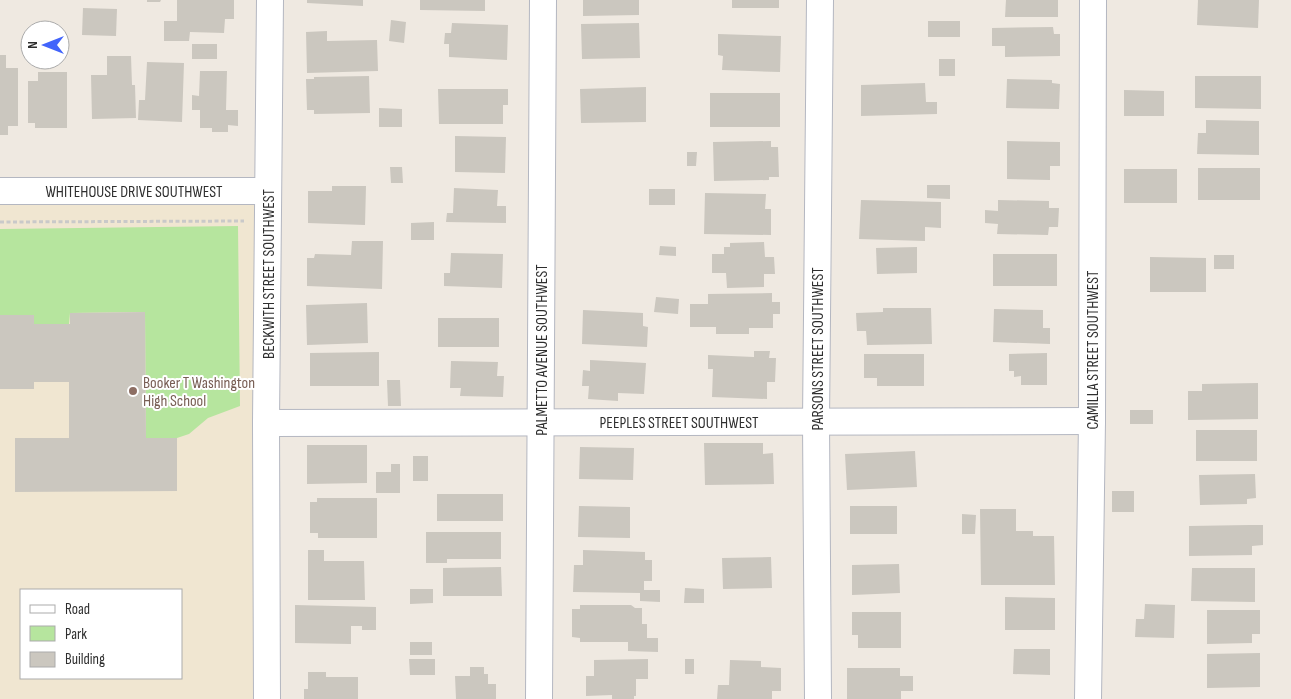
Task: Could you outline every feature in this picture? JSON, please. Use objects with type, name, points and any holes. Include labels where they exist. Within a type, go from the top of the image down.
[{"type":"street","name":"BECKWITH STREET SOUTHWEST","points":[[267,699],[266,423],[270,0]]},
{"type":"street","name":"PALMETTO AVENUE SOUTHWEST","points":[[539,699],[543,0]]},
{"type":"street","name":"PARSONS STREET SOUTHWEST","points":[[818,699],[816,422],[820,0]]},
{"type":"street","name":"CAMILLA STREET SOUTHWEST","points":[[1088,699],[1092,421],[1093,0]]},
{"type":"street","name":"WHITEHOUSE DRIVE SOUTHWEST","points":[[0,191],[268,191]]},
{"type":"street","name":"PEEPLES STREET SOUTHWEST","points":[[266,423],[1092,421]]},
{"type":"path","points":[[0,222],[245,221]]},
{"type":"shaded area","name":"Booker T Washington High School","points":[[0,191],[268,191],[263,699],[0,699]]},
{"type":"green space","points":[[238,226],[240,406],[208,418],[189,434],[177,438],[146,438],[145,312],[70,313],[69,324],[34,324],[34,315],[0,315],[0,229]]},
{"type":"building","points":[[147,0],[161,0],[160,2],[147,2]]},
{"type":"building","points":[[177,0],[234,0],[234,19],[225,19],[224,33],[190,32],[189,41],[164,41],[164,21],[177,21]]},
{"type":"building","points":[[307,0],[363,0],[363,6],[307,3]]},
{"type":"building","points":[[420,0],[485,0],[485,11],[420,10]]},
{"type":"building","points":[[583,0],[639,0],[639,15],[583,16]]},
{"type":"building","points":[[732,0],[779,0],[779,8],[732,8]]},
{"type":"building","points":[[1006,0],[1058,0],[1058,17],[1005,17]]},
{"type":"building","points":[[1198,0],[1259,0],[1258,28],[1197,25]]},
{"type":"building","points":[[83,8],[117,9],[116,36],[82,35]]},
{"type":"building","points":[[391,20],[406,22],[404,43],[389,41]]},
{"type":"building","points":[[928,21],[960,21],[960,37],[928,37]]},
{"type":"building","points":[[452,23],[508,25],[507,60],[449,57],[449,44],[444,44],[445,33],[451,33]]},
{"type":"building","points":[[639,23],[640,58],[582,59],[581,24]]},
{"type":"building","points":[[1053,27],[1054,34],[1060,34],[1060,56],[1005,57],[1005,46],[992,46],[992,28]]},
{"type":"building","points":[[327,31],[327,41],[377,40],[378,71],[307,73],[306,32]]},
{"type":"building","points":[[718,34],[781,36],[780,72],[722,70],[723,56],[718,55]]},
{"type":"building","points":[[192,44],[217,44],[217,59],[192,59]]},
{"type":"building","points":[[0,55],[6,55],[6,68],[18,68],[18,126],[8,126],[8,135],[0,135]]},
{"type":"building","points":[[107,56],[131,56],[132,85],[135,85],[136,118],[92,119],[91,75],[107,75]]},
{"type":"building","points":[[939,59],[955,59],[955,76],[939,76]]},
{"type":"building","points":[[147,62],[184,63],[182,122],[138,120],[139,100],[145,100]]},
{"type":"building","points":[[200,71],[227,71],[226,110],[238,110],[238,126],[228,125],[228,132],[212,132],[212,128],[200,128],[200,110],[192,110],[192,95],[199,96]]},
{"type":"building","points":[[38,72],[67,72],[67,128],[35,128],[35,123],[28,123],[28,81],[38,81]]},
{"type":"building","points":[[369,76],[370,113],[314,114],[314,110],[307,110],[306,79],[314,79],[314,77]]},
{"type":"building","points":[[1195,76],[1261,76],[1261,109],[1195,108]]},
{"type":"building","points":[[1007,79],[1052,80],[1052,83],[1060,84],[1059,109],[1006,108]]},
{"type":"building","points":[[925,83],[926,102],[937,102],[937,114],[861,116],[861,85]]},
{"type":"building","points":[[646,87],[646,122],[581,123],[580,89]]},
{"type":"building","points":[[438,89],[508,89],[508,105],[503,105],[503,124],[439,124]]},
{"type":"building","points":[[1124,90],[1164,91],[1164,116],[1124,116]]},
{"type":"building","points":[[710,93],[780,93],[780,127],[710,127]]},
{"type":"building","points":[[379,108],[402,109],[402,127],[379,127]]},
{"type":"building","points":[[1206,120],[1259,121],[1259,155],[1197,154],[1198,133],[1206,133]]},
{"type":"building","points":[[455,136],[506,137],[505,173],[455,172]]},
{"type":"building","points":[[771,141],[771,147],[778,147],[779,177],[769,177],[769,180],[714,181],[713,142]]},
{"type":"building","points":[[1007,141],[1060,142],[1060,166],[1050,166],[1050,180],[1007,179]]},
{"type":"building","points":[[687,152],[697,152],[696,166],[687,166]]},
{"type":"building","points":[[390,167],[402,167],[403,183],[391,183]]},
{"type":"building","points":[[1198,168],[1260,168],[1260,200],[1198,200]]},
{"type":"building","points":[[1124,169],[1177,169],[1177,203],[1124,203]]},
{"type":"building","points":[[927,185],[950,185],[950,199],[927,198]]},
{"type":"building","points":[[332,186],[366,186],[365,225],[308,223],[308,191],[332,191]]},
{"type":"building","points":[[454,188],[498,190],[497,206],[506,206],[506,223],[446,222],[447,213],[453,213]]},
{"type":"building","points":[[649,189],[675,189],[675,205],[649,205]]},
{"type":"building","points":[[705,193],[766,194],[765,209],[771,209],[771,235],[704,234]]},
{"type":"building","points":[[861,200],[941,202],[941,228],[925,227],[925,241],[859,239]]},
{"type":"building","points":[[998,200],[1049,201],[1049,208],[1059,208],[1058,227],[1049,227],[1048,235],[997,234],[998,224],[985,223],[985,210],[998,211]]},
{"type":"building","points":[[434,222],[434,240],[411,240],[411,223]]},
{"type":"building","points":[[352,241],[383,241],[382,289],[307,286],[307,258],[314,258],[315,254],[351,255]]},
{"type":"building","points":[[764,242],[765,257],[774,257],[775,274],[764,274],[764,287],[727,288],[726,273],[712,273],[712,254],[724,254],[724,247],[730,247],[730,243]]},
{"type":"building","points":[[660,246],[676,247],[676,256],[659,255]]},
{"type":"building","points":[[917,247],[917,273],[877,274],[876,248]]},
{"type":"building","points":[[451,253],[503,254],[502,288],[444,286],[444,273],[450,273]]},
{"type":"building","points":[[993,254],[1057,254],[1057,286],[993,286]]},
{"type":"building","points":[[1214,255],[1234,255],[1234,269],[1214,269]]},
{"type":"building","points":[[1150,257],[1206,258],[1206,292],[1150,292]]},
{"type":"building","points":[[772,293],[772,302],[780,302],[780,314],[773,314],[773,328],[749,328],[749,334],[716,334],[716,327],[690,327],[690,304],[708,304],[708,294]]},
{"type":"building","points":[[656,297],[679,299],[678,314],[654,312]]},
{"type":"building","points":[[367,303],[368,343],[307,345],[306,305]]},
{"type":"building","points":[[883,308],[931,308],[932,344],[867,345],[866,331],[857,331],[856,313],[883,312]]},
{"type":"building","points":[[994,309],[1043,310],[1043,328],[1050,328],[1050,344],[993,342]]},
{"type":"building","points":[[583,310],[643,313],[643,326],[648,327],[647,347],[582,344]]},
{"type":"building","points":[[145,312],[146,438],[177,438],[177,491],[15,492],[15,438],[69,438],[69,382],[34,382],[34,389],[0,389],[0,315],[34,315],[34,324],[70,324],[70,313]]},
{"type":"building","points":[[438,318],[499,318],[499,347],[438,347]]},
{"type":"building","points":[[754,351],[770,351],[769,358],[776,358],[775,382],[767,382],[767,399],[712,397],[713,369],[708,369],[708,355],[754,357]]},
{"type":"building","points":[[379,352],[379,386],[310,386],[310,353]]},
{"type":"building","points":[[1047,353],[1047,385],[1021,385],[1021,376],[1014,377],[1014,371],[1009,371],[1009,354]]},
{"type":"building","points":[[864,354],[924,354],[924,386],[877,386],[877,378],[864,378]]},
{"type":"building","points":[[590,360],[646,363],[644,394],[618,393],[618,401],[588,399],[589,386],[582,386],[583,370],[590,371]]},
{"type":"building","points":[[451,361],[498,362],[497,376],[504,376],[503,397],[460,396],[461,388],[450,388]]},
{"type":"building","points":[[387,380],[400,380],[401,406],[388,406]]},
{"type":"building","points":[[1258,383],[1258,419],[1188,420],[1188,391],[1202,391],[1202,384]]},
{"type":"building","points":[[1130,410],[1153,410],[1153,424],[1130,424]]},
{"type":"building","points":[[1196,430],[1257,430],[1257,461],[1196,461]]},
{"type":"building","points":[[704,443],[763,443],[763,454],[773,453],[774,484],[705,485]]},
{"type":"building","points":[[307,445],[367,445],[367,483],[307,484]]},
{"type":"building","points":[[580,447],[634,448],[633,480],[579,479]]},
{"type":"building","points":[[915,451],[917,487],[847,490],[845,454]]},
{"type":"building","points":[[413,456],[428,456],[428,481],[413,481]]},
{"type":"building","points":[[391,464],[400,464],[400,493],[376,493],[376,472],[391,472]]},
{"type":"building","points":[[1255,474],[1256,498],[1247,499],[1247,504],[1200,505],[1199,475]]},
{"type":"building","points":[[1112,491],[1134,491],[1134,512],[1112,512]]},
{"type":"building","points":[[437,494],[503,494],[503,521],[437,521]]},
{"type":"building","points":[[317,498],[377,498],[377,538],[318,538],[318,533],[310,533],[310,502],[317,502]]},
{"type":"building","points":[[579,506],[630,507],[630,538],[578,537]]},
{"type":"building","points":[[850,506],[897,506],[897,534],[850,534]]},
{"type":"building","points":[[980,509],[1016,509],[1016,531],[1033,531],[1033,536],[1054,536],[1055,585],[981,585]]},
{"type":"building","points":[[962,514],[976,515],[975,534],[962,534]]},
{"type":"building","points":[[1263,525],[1263,545],[1252,546],[1252,555],[1189,556],[1189,526]]},
{"type":"building","points":[[426,532],[501,532],[501,559],[447,559],[447,563],[426,563]]},
{"type":"building","points":[[308,550],[324,550],[324,561],[364,561],[365,600],[308,600]]},
{"type":"building","points":[[583,550],[645,552],[645,560],[652,560],[652,581],[644,581],[644,590],[660,590],[660,602],[640,601],[640,593],[573,592],[574,565],[583,565]]},
{"type":"building","points":[[771,557],[772,588],[723,589],[722,558]]},
{"type":"building","points":[[899,564],[900,593],[852,595],[852,565]]},
{"type":"building","points":[[501,567],[502,596],[443,596],[443,568]]},
{"type":"building","points":[[1192,568],[1255,568],[1255,602],[1191,601]]},
{"type":"building","points":[[685,588],[704,589],[704,603],[684,603]]},
{"type":"building","points":[[410,589],[433,589],[433,603],[410,604]]},
{"type":"building","points":[[1005,597],[1055,598],[1055,630],[1005,630]]},
{"type":"building","points":[[1145,604],[1175,605],[1174,638],[1135,637],[1136,619],[1144,619]]},
{"type":"building","points":[[295,605],[376,607],[376,630],[362,630],[362,626],[351,626],[351,644],[295,643]]},
{"type":"building","points":[[580,605],[631,605],[635,608],[642,608],[642,624],[647,624],[647,638],[658,638],[658,652],[628,651],[628,642],[580,642],[580,638],[572,637],[572,609],[580,609]]},
{"type":"building","points":[[1207,610],[1260,610],[1260,634],[1252,634],[1252,643],[1207,644]]},
{"type":"building","points":[[852,612],[901,612],[901,648],[858,648],[858,635],[852,635]]},
{"type":"building","points":[[410,642],[432,642],[432,655],[410,655]]},
{"type":"building","points":[[1014,649],[1050,649],[1050,675],[1013,674]]},
{"type":"building","points":[[1260,653],[1260,687],[1207,688],[1207,654]]},
{"type":"building","points":[[409,659],[435,659],[435,675],[410,675]]},
{"type":"building","points":[[648,659],[648,679],[636,679],[636,696],[634,696],[634,699],[612,699],[612,695],[586,696],[586,676],[594,676],[594,660]]},
{"type":"building","points":[[685,659],[694,659],[694,674],[685,674]]},
{"type":"building","points":[[730,660],[761,661],[761,667],[781,668],[781,691],[772,691],[772,699],[717,699],[718,685],[729,685]]},
{"type":"building","points":[[470,667],[484,667],[484,674],[488,674],[488,684],[496,684],[496,699],[456,699],[455,676],[470,676]]},
{"type":"building","points":[[847,668],[900,668],[900,676],[913,676],[913,691],[901,691],[901,699],[847,699]]},
{"type":"building","points":[[308,672],[326,672],[326,677],[358,677],[358,699],[304,699],[304,689],[308,689]]},
{"type":"place","name":"Booker T Washington High School","points":[[133,391]]}]
